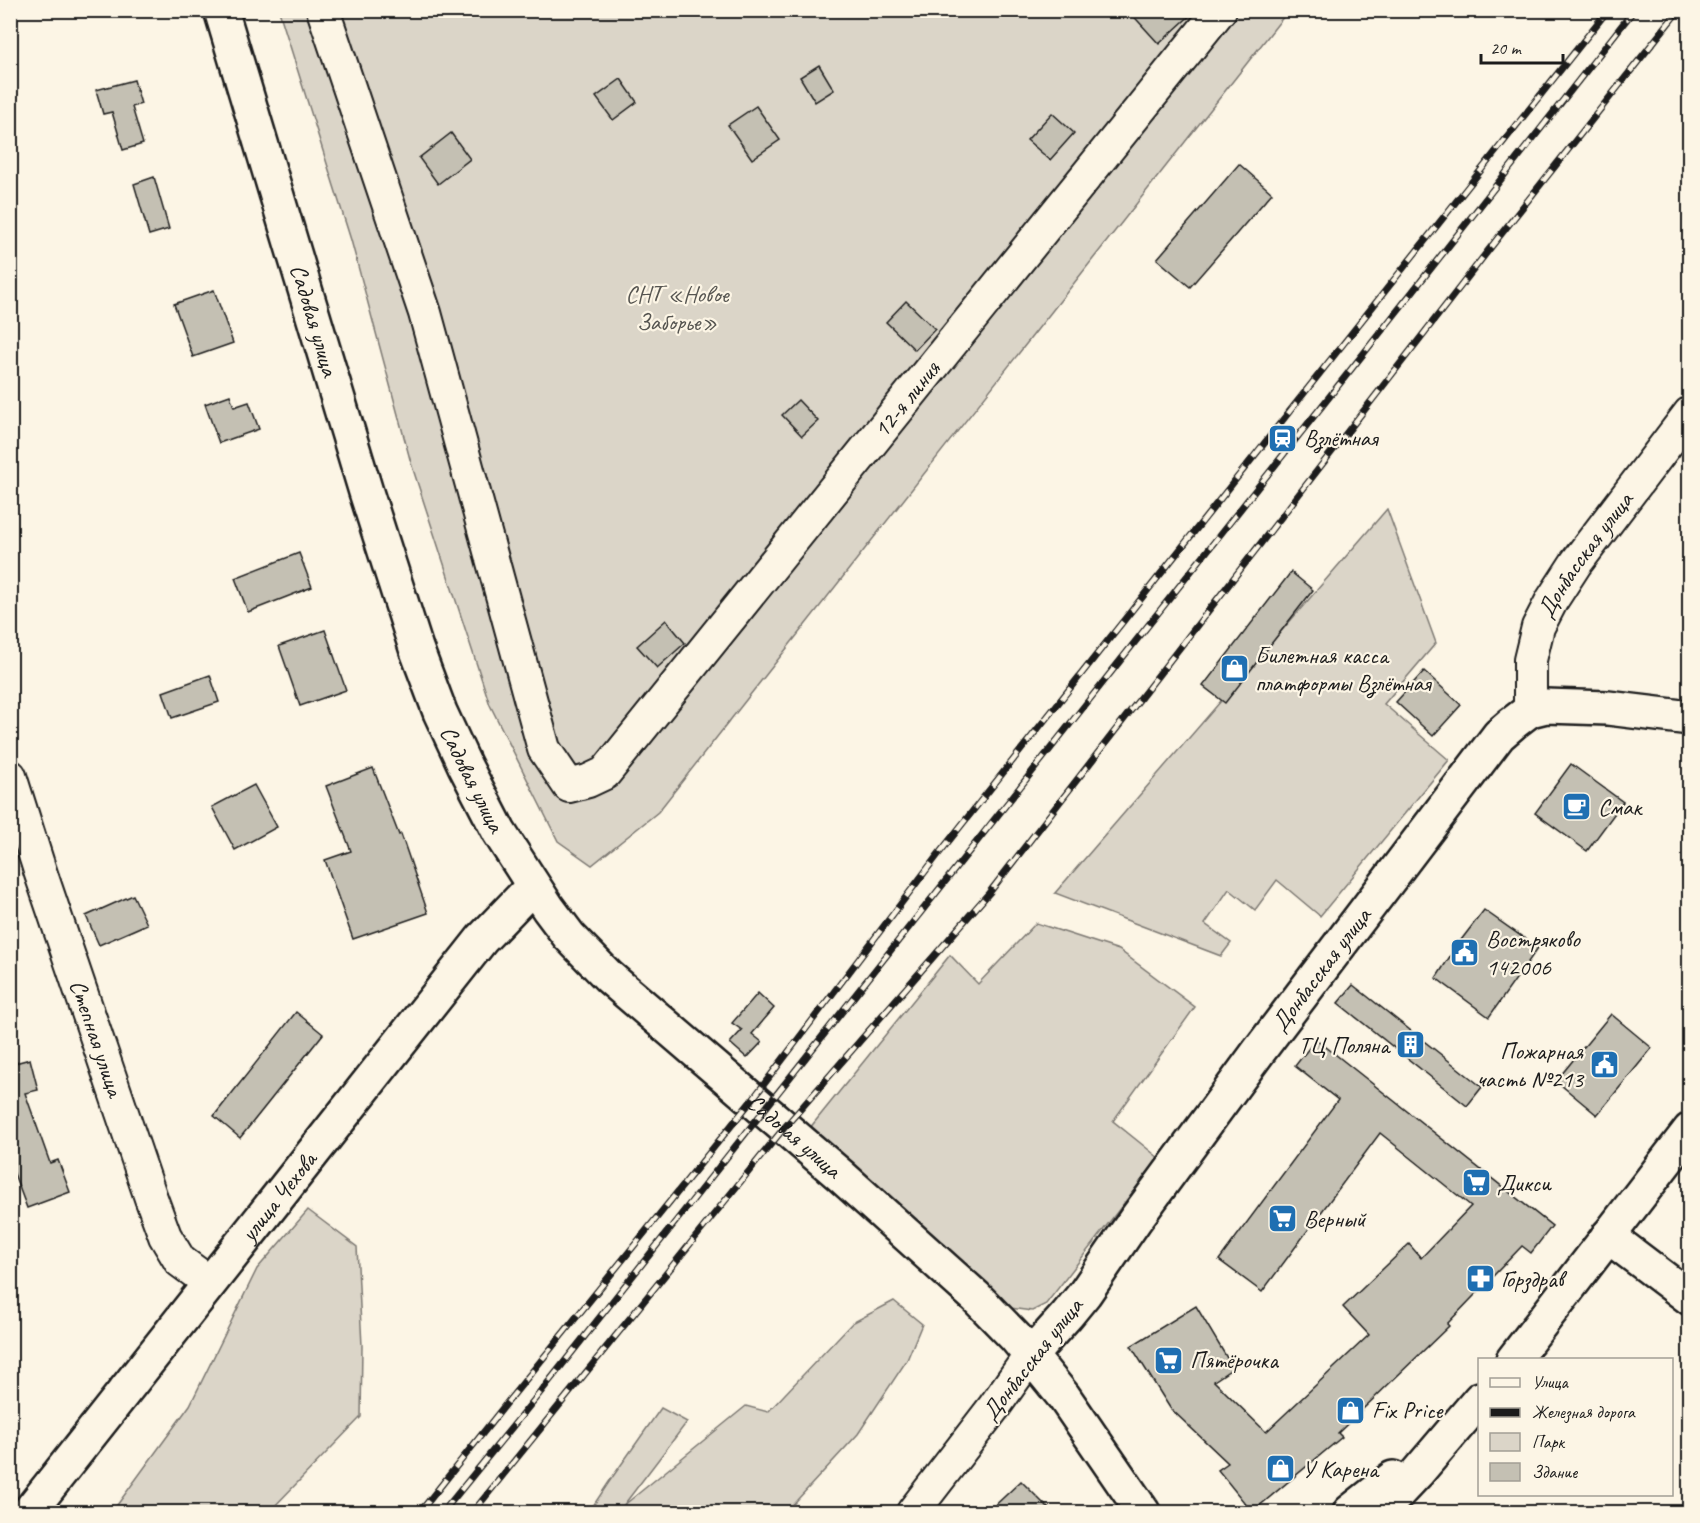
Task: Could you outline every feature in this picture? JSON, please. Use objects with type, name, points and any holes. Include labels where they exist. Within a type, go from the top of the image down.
[{"type":"main road","name":"Садовая улица","points":[[221,10],[366,492],[416,648],[440,712],[499,832],[533,886],[569,936],[609,977],[840,1175],[976,1297],[1064,1397]]},
{"type":"main road","points":[[1530,710],[1546,706],[1608,708],[1689,718]]},
{"type":"main road","name":"Донбасская улица","points":[[1030,1356],[1085,1293],[1135,1220],[1259,1051],[1485,753],[1499,735],[1530,710]]},
{"type":"main road","name":"улица Чехова","points":[[29,1512],[482,939],[533,886]]},
{"type":"main road","points":[[1514,1358],[1689,1130]]},
{"type":"main road","points":[[1608,1236],[1689,1298]]},
{"type":"main road","points":[[1064,1397],[1143,1512]]},
{"type":"main road","points":[[1064,1397],[1164,1512]]},
{"type":"main road","points":[[1380,1512],[1417,1473],[1471,1408]]},
{"type":"main road","points":[[1350,1512],[1424,1454],[1471,1408]]},
{"type":"main road","points":[[1391,1512],[1417,1473]]},
{"type":"street","name":"12-я линия","points":[[323,10],[425,313],[544,748],[569,786],[605,773],[1220,10]]},
{"type":"street","name":"Донбасская улица","points":[[1530,710],[1530,660],[1538,627],[1552,600],[1581,556],[1689,413]]},
{"type":"street","name":"Степная улица","points":[[10,776],[41,874],[165,1236],[180,1261],[210,1283]]},
{"type":"street","name":"Донбасская улица","points":[[913,1512],[994,1407],[1030,1356]]},
{"type":"green space","name":"СНТ «Новое Заборье»","points":[[279,11],[1288,11],[658,812],[592,865],[558,841],[490,705],[411,463],[351,240]]},
{"type":"green space","points":[[1387,509],[1436,643],[1384,704],[1449,760],[1320,916],[1277,880],[1255,910],[1229,889],[1205,924],[1231,943],[1221,956],[1055,893]]},
{"type":"green space","points":[[1036,923],[1119,950],[1195,1007],[1113,1121],[1159,1158],[1046,1304],[1032,1311],[1010,1308],[805,1134],[950,955],[978,984]]},
{"type":"green space","points":[[308,1210],[357,1247],[362,1346],[361,1417],[269,1512],[112,1512],[190,1405],[257,1269]]},
{"type":"green space","points":[[894,1301],[922,1324],[907,1360],[858,1434],[786,1512],[589,1512],[661,1408],[687,1422],[623,1506],[746,1406],[768,1412],[852,1323]]},
{"type":"building","points":[[1128,10],[1196,10],[1159,44]]},
{"type":"building","points":[[819,65],[834,90],[815,102],[800,77]]},
{"type":"building","points":[[621,79],[637,102],[613,120],[596,97]]},
{"type":"building","points":[[134,80],[141,104],[132,107],[143,144],[123,150],[112,112],[103,114],[96,90]]},
{"type":"building","points":[[756,106],[780,140],[752,159],[728,125]]},
{"type":"building","points":[[1052,113],[1074,133],[1050,160],[1027,140]]},
{"type":"building","points":[[451,133],[470,159],[438,184],[419,158]]},
{"type":"building","points":[[1239,164],[1272,193],[1190,287],[1157,259]]},
{"type":"building","points":[[154,177],[169,229],[149,235],[134,184]]},
{"type":"building","points":[[214,290],[233,343],[193,357],[174,304]]},
{"type":"building","points":[[906,301],[935,329],[915,350],[886,322]]},
{"type":"building","points":[[230,395],[234,407],[249,402],[259,429],[219,443],[205,404]]},
{"type":"building","points":[[798,400],[818,421],[802,436],[782,415]]},
{"type":"building","points":[[299,553],[312,587],[248,612],[235,578]]},
{"type":"building","points":[[1291,572],[1313,590],[1225,703],[1203,686]]},
{"type":"building","points":[[666,620],[685,643],[657,668],[637,646]]},
{"type":"building","points":[[325,630],[346,690],[300,706],[279,646]]},
{"type":"building","points":[[1424,671],[1461,705],[1433,736],[1396,702]]},
{"type":"building","points":[[210,675],[219,702],[172,718],[163,692]]},
{"type":"building","points":[[1571,764],[1623,802],[1587,851],[1535,813]]},
{"type":"building","points":[[373,768],[399,835],[401,834],[428,913],[353,939],[325,860],[351,851],[326,786]]},
{"type":"building","points":[[254,785],[277,827],[235,850],[212,807]]},
{"type":"building","points":[[133,895],[147,924],[99,945],[86,916]]},
{"type":"building","points":[[1484,910],[1538,948],[1489,1017],[1436,978]]},
{"type":"building","name":"ТЦ Поляна","points":[[1353,985],[1482,1087],[1467,1106],[1338,1003]]},
{"type":"building","points":[[758,993],[774,1008],[752,1034],[762,1042],[747,1058],[730,1043],[742,1030],[732,1023]]},
{"type":"building","points":[[296,1012],[323,1034],[240,1138],[214,1116]]},
{"type":"building","name":"Пожарная часть №213","points":[[1611,1014],[1652,1048],[1597,1115],[1556,1081]]},
{"type":"building","points":[[1316,1039],[1552,1226],[1531,1253],[1522,1246],[1447,1324],[1449,1326],[1338,1433],[1342,1437],[1252,1512],[1218,1470],[1228,1463],[1170,1408],[1131,1346],[1196,1306],[1233,1368],[1214,1381],[1266,1432],[1369,1335],[1343,1307],[1409,1244],[1421,1258],[1471,1206],[1380,1133],[1262,1292],[1219,1260],[1338,1100],[1295,1066]]},
{"type":"building","points":[[30,1059],[38,1090],[25,1093],[50,1163],[58,1160],[70,1192],[27,1208],[10,1163],[10,1061],[14,1060],[15,1063]]},
{"type":"building","points":[[1021,1481],[1052,1512],[988,1512]]},
{"type":"railway","points":[[420,1512],[752,1100],[937,856],[1608,10]]},
{"type":"railway","points":[[443,1512],[539,1394],[1634,10]]},
{"type":"railway","points":[[473,1512],[784,1128],[989,893],[1498,238],[1679,10]]},
{"type":"place","name":"Взлётная","points":[[1283,438]]},
{"type":"place","name":"Билетная касса платформы Взлётная","points":[[1234,669]]},
{"type":"place","name":"Смак","points":[[1577,807]]},
{"type":"place","name":"Востряково 142006","points":[[1465,953]]},
{"type":"place","name":"ТЦ Поляна","points":[[1410,1045]]},
{"type":"place","name":"Пожарная часть №213","points":[[1604,1065]]},
{"type":"place","name":"Дикси","points":[[1476,1183]]},
{"type":"place","name":"Верный","points":[[1283,1219]]},
{"type":"place","name":"Горздрав","points":[[1480,1279]]},
{"type":"place","name":"Пятёрочка","points":[[1169,1360]]},
{"type":"place","name":"Fix Price","points":[[1351,1410]]},
{"type":"place","name":"У Карена","points":[[1281,1469]]}]
